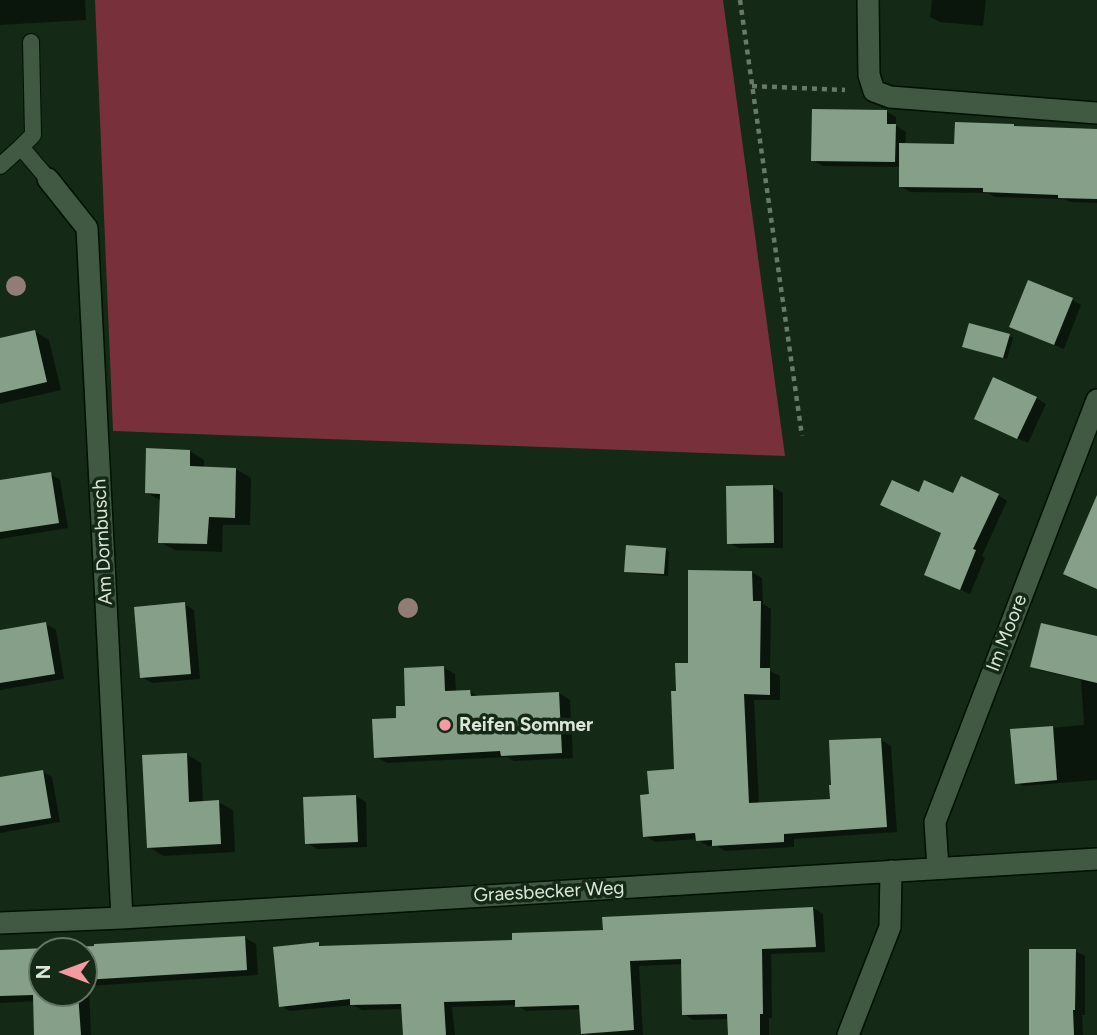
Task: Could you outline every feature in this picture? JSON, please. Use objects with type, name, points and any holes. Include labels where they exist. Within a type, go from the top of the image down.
[{"type":"street","points":[[868,0],[869,75],[874,91],[890,97],[1097,113]]},
{"type":"street","name":"Am Dornbusch","points":[[48,179],[87,228],[122,918]]},
{"type":"street","name":"Im Moore","points":[[938,868],[935,822],[1097,400]]},
{"type":"street","name":"Graesbecker Weg","points":[[0,923],[122,918],[1097,859]]},
{"type":"street","points":[[848,1035],[890,927],[891,871]]},
{"type":"lane","points":[[0,166],[33,135],[31,42]]},
{"type":"lane","points":[[21,147],[48,179]]},
{"type":"path","points":[[740,0],[802,436]]},
{"type":"path","points":[[752,86],[874,91]]},
{"type":"shaded area","points":[[95,0],[723,0],[785,456],[113,431]]},
{"type":"building","points":[[812,109],[887,110],[887,124],[896,124],[895,162],[811,161]]},
{"type":"building","points":[[955,122],[1097,129],[1097,199],[983,192],[983,188],[899,187],[899,143],[954,144]]},
{"type":"building","points":[[1028,280],[1073,298],[1054,345],[1009,327]]},
{"type":"building","points":[[969,323],[1010,334],[1003,358],[962,347]]},
{"type":"building","points":[[35,330],[47,382],[0,393],[0,338]]},
{"type":"building","points":[[993,377],[1037,397],[1017,439],[974,419]]},
{"type":"building","points":[[146,448],[190,450],[190,466],[236,468],[235,518],[209,517],[207,544],[158,543],[160,494],[145,493]]},
{"type":"building","points":[[51,472],[59,523],[0,532],[0,480]]},
{"type":"building","points":[[961,476],[999,494],[973,549],[976,550],[960,590],[924,575],[941,533],[880,505],[892,480],[919,492],[924,480],[953,493]]},
{"type":"building","points":[[773,485],[774,543],[727,544],[726,486]]},
{"type":"building","points":[[1097,495],[1097,589],[1063,574]]},
{"type":"building","points":[[626,545],[666,548],[664,574],[624,572]]},
{"type":"building","points":[[688,570],[752,571],[753,601],[761,601],[760,668],[770,668],[770,695],[744,694],[749,803],[830,799],[829,740],[881,738],[887,827],[784,834],[784,842],[712,846],[712,840],[696,841],[695,833],[643,837],[640,795],[649,794],[647,771],[674,769],[671,691],[676,691],[675,663],[688,663]]},
{"type":"building","points":[[185,602],[191,674],[140,678],[134,607]]},
{"type":"building","points":[[46,622],[55,674],[0,683],[0,630]]},
{"type":"building","points":[[1041,623],[1097,636],[1097,683],[1030,667]]},
{"type":"building","points":[[444,666],[445,691],[470,690],[471,696],[559,692],[562,753],[501,756],[500,751],[374,758],[372,719],[396,718],[396,706],[405,706],[404,668]]},
{"type":"building","points":[[1053,726],[1057,780],[1015,784],[1010,729]]},
{"type":"building","points":[[187,753],[189,802],[219,800],[221,844],[147,848],[142,755]]},
{"type":"building","points":[[43,770],[51,818],[0,826],[0,777]]},
{"type":"building","points":[[356,795],[358,842],[305,844],[303,797]]},
{"type":"building","points":[[813,907],[816,947],[762,949],[763,1014],[760,1014],[760,1035],[728,1035],[727,1014],[682,1015],[681,959],[630,961],[634,1030],[581,1034],[579,1005],[515,1007],[515,1000],[444,1002],[446,1035],[403,1035],[401,1004],[350,1005],[350,999],[279,1007],[273,947],[319,942],[319,946],[512,940],[512,933],[603,930],[602,917]]},
{"type":"building","points":[[245,936],[247,970],[98,979],[98,944]]},
{"type":"building","points":[[28,949],[28,995],[0,996],[0,950]]},
{"type":"building","points":[[1029,949],[1076,949],[1074,1035],[1029,1035]]},
{"type":"building","points":[[33,1007],[79,1007],[81,1035],[34,1035]]},
{"type":"place","name":"Reifen Sommer","points":[[445,725]]}]
